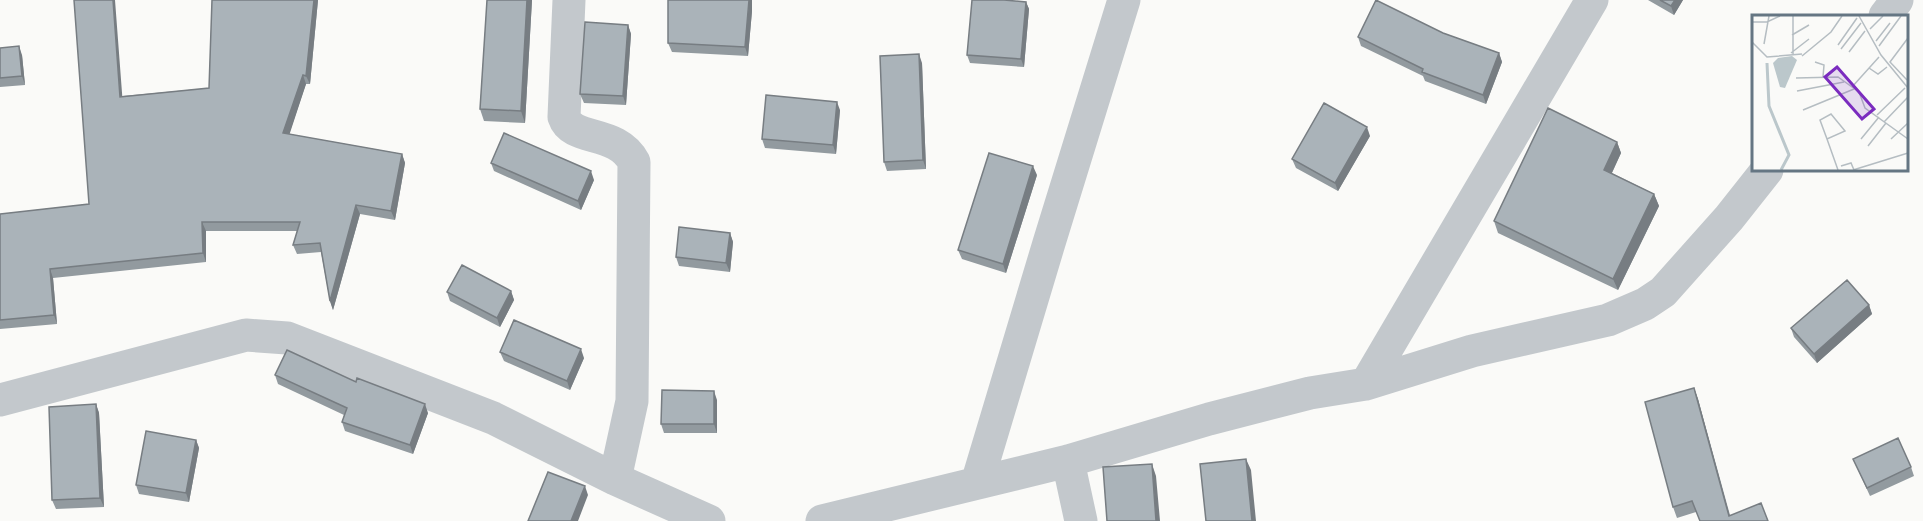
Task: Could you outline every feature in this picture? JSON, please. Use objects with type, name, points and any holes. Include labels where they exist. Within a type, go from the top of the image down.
[{"type":"street","points":[[569,0],[564,117],[566,123],[576,130],[623,147],[629,152],[634,162],[632,401],[615,479]]},
{"type":"street","points":[[977,483],[1124,0]]},
{"type":"street","points":[[1366,384],[1592,0]]},
{"type":"street","points":[[1886,15],[1897,0]]},
{"type":"street","points":[[822,521],[1068,461],[1209,419],[1310,393],[1366,384],[1472,351],[1608,320],[1645,304],[1663,292],[1730,218],[1766,171]]},
{"type":"street","points":[[0,400],[246,335],[287,338],[493,418],[615,479],[709,521]]},
{"type":"street","points":[[1068,461],[1081,521]]},
{"type":"building","points":[[74,0],[113,0],[120,97],[209,88],[212,0],[314,0],[306,76],[303,75],[283,133],[402,154],[391,211],[356,205],[330,301],[320,243],[293,245],[300,222],[202,222],[203,253],[50,269],[54,315],[0,320],[0,214],[89,204]]},
{"type":"building","points":[[487,0],[527,0],[521,111],[480,109]]},
{"type":"building","points":[[668,0],[749,0],[745,47],[668,43]]},
{"type":"building","points":[[972,0],[1026,2],[1021,59],[967,55]]},
{"type":"building","points":[[1376,0],[1443,33],[1499,53],[1483,95],[1422,72],[1423,69],[1358,37]]},
{"type":"building","points":[[1660,0],[1675,0],[1671,6]]},
{"type":"building","points":[[585,22],[628,25],[623,96],[580,94]]},
{"type":"building","points":[[19,46],[22,76],[0,78],[0,48]]},
{"type":"building","points":[[919,54],[923,160],[884,162],[880,56]]},
{"type":"building","points":[[766,95],[837,102],[833,145],[762,139]]},
{"type":"building","points":[[1324,103],[1367,127],[1335,183],[1292,159]]},
{"type":"building","points":[[1548,108],[1617,142],[1604,170],[1654,194],[1613,279],[1494,221]]},
{"type":"building","points":[[504,133],[591,171],[578,201],[491,163]]},
{"type":"building","points":[[989,153],[1033,166],[1003,264],[958,250]]},
{"type":"building","points":[[679,227],[730,233],[726,263],[676,257]]},
{"type":"building","points":[[462,265],[511,291],[497,318],[447,292]]},
{"type":"building","points":[[1847,280],[1869,305],[1814,354],[1791,328]]},
{"type":"building","points":[[514,320],[581,349],[567,381],[500,352]]},
{"type":"building","points":[[287,350],[356,382],[357,378],[425,404],[410,445],[342,422],[347,408],[275,375]]},
{"type":"building","points":[[1694,388],[1729,516],[1761,503],[1768,521],[1700,521],[1692,501],[1673,507],[1645,402]]},
{"type":"building","points":[[662,390],[714,391],[714,424],[661,424]]},
{"type":"building","points":[[96,404],[100,498],[52,500],[49,407]]},
{"type":"building","points":[[146,431],[196,440],[186,493],[136,485]]},
{"type":"building","points":[[1898,438],[1911,467],[1867,488],[1853,459]]},
{"type":"building","points":[[1246,459],[1252,521],[1206,521],[1200,464]]},
{"type":"building","points":[[1152,464],[1156,521],[1107,521],[1103,467]]},
{"type":"building","points":[[548,472],[585,486],[571,521],[528,521]]}]
